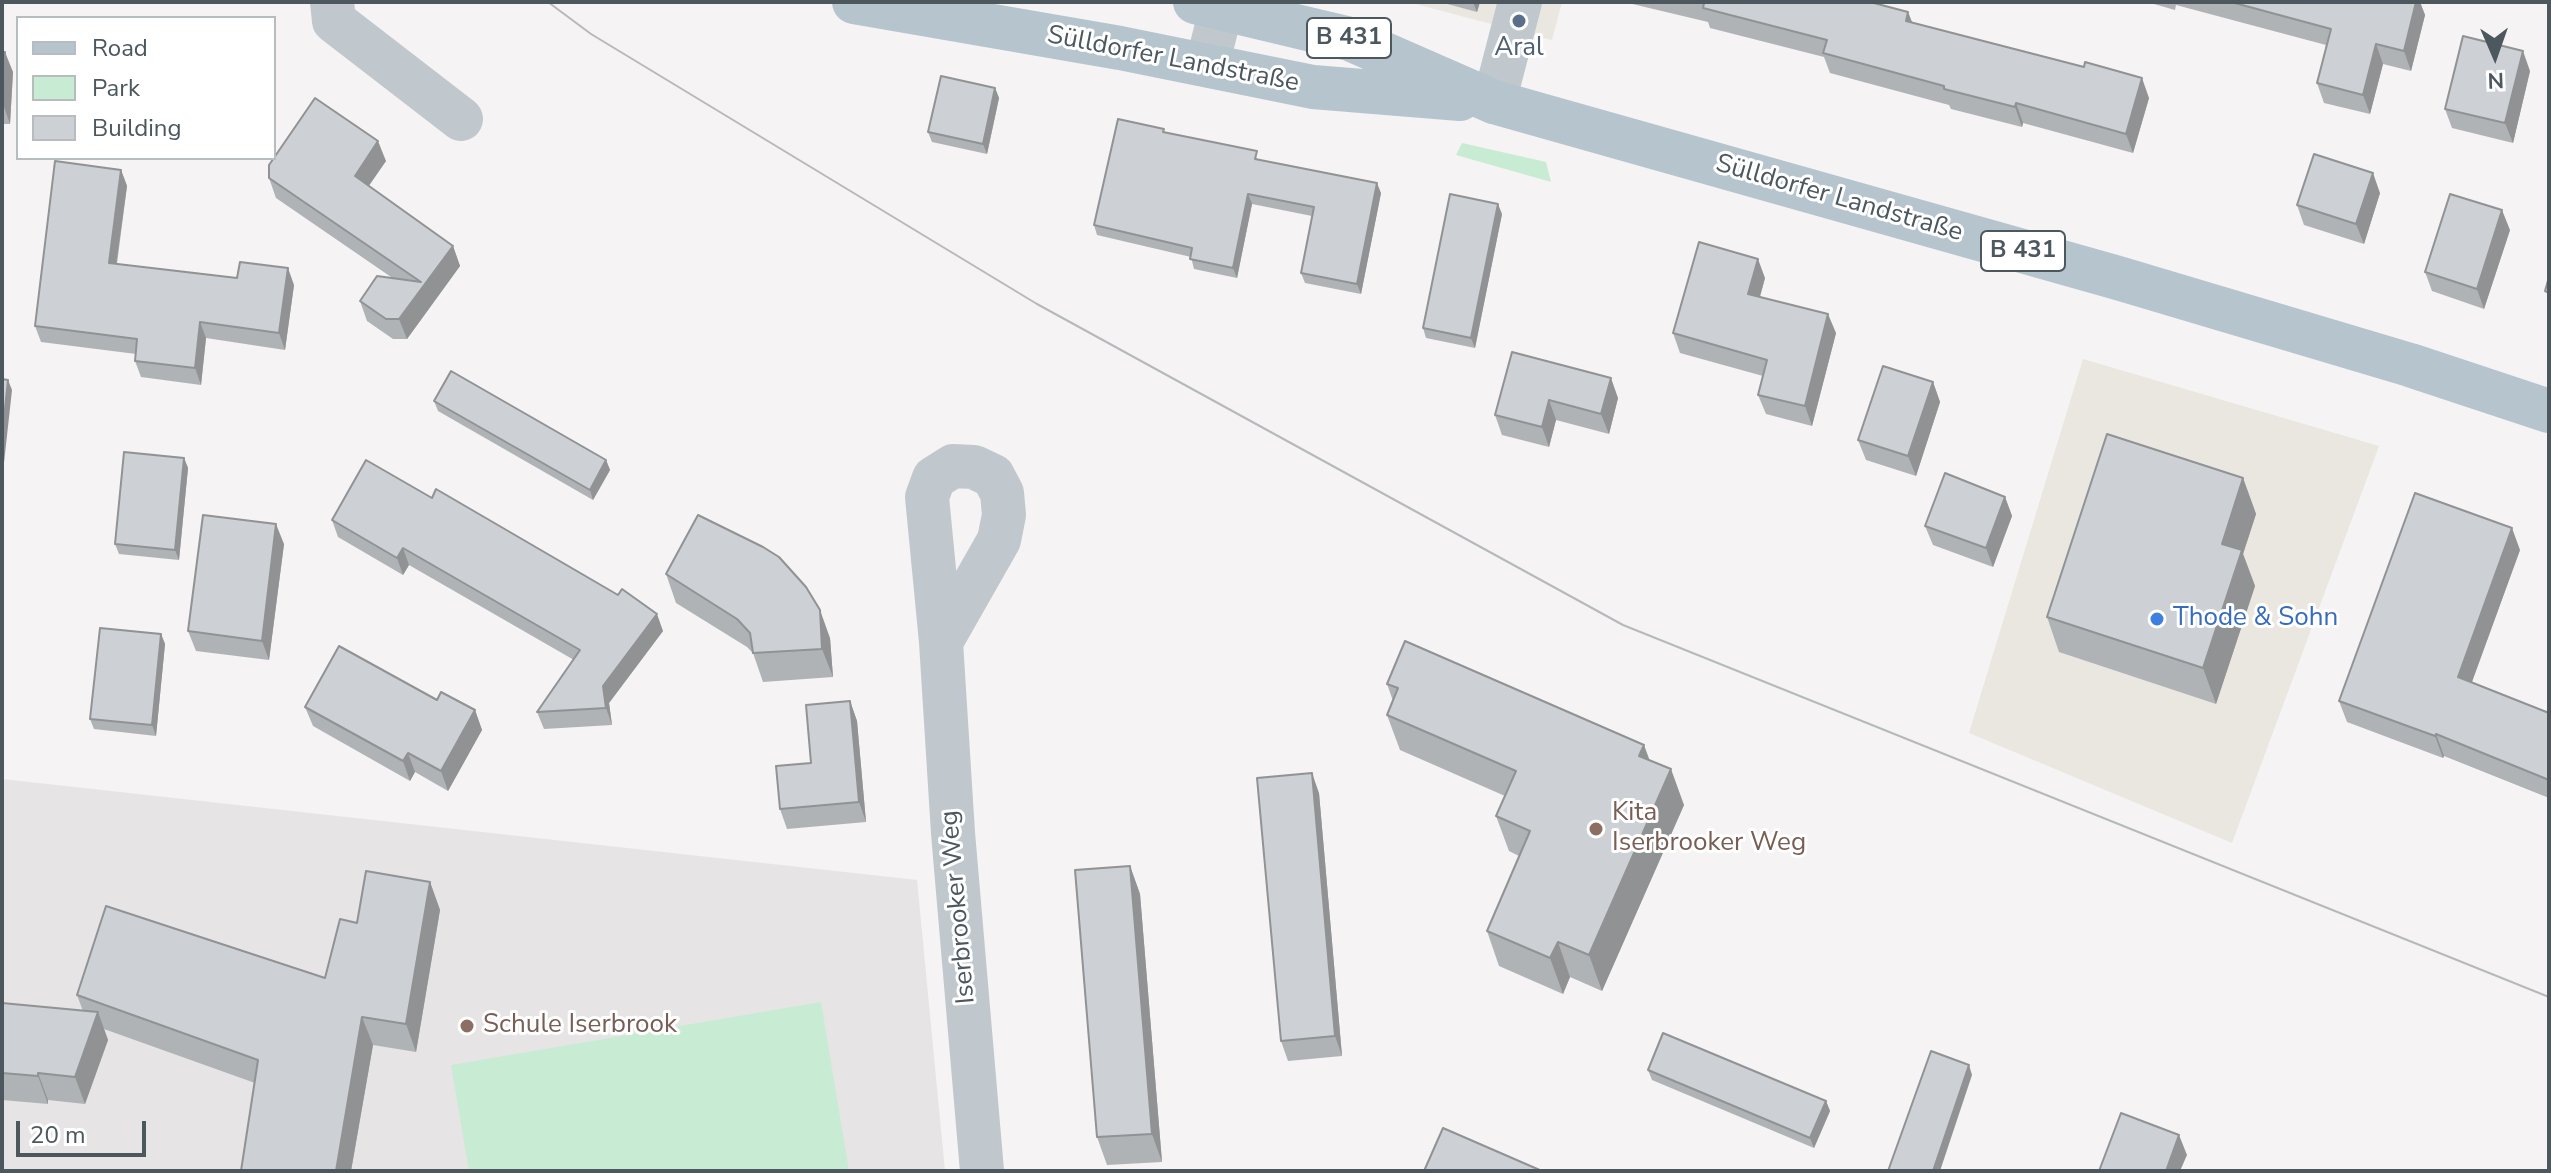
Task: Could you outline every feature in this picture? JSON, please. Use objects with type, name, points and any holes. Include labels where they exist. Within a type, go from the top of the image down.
[{"type":"main road","name":"Sülldorfer Landstraße","points":[[854,2],[1313,87],[1494,102]]},
{"type":"main road","name":"Sülldorfer Landstraße","points":[[1213,4],[1350,39],[1494,102],[2118,278],[2410,365],[2549,411]]},
{"type":"street","points":[[332,2],[334,21],[461,119]]},
{"type":"street","points":[[1494,102],[1520,2]]},
{"type":"street","points":[[1207,65],[1213,4]]},
{"type":"street","name":"Iserbrooker Weg","points":[[941,642],[953,833],[982,1171]]},
{"type":"shaded area","name":"Aral","points":[[1408,2],[1562,2],[1552,40]]},
{"type":"shaded area","points":[[2083,359],[2379,446],[2232,843],[1969,733]]},
{"type":"shaded area","name":"Schule Iserbrook","points":[[2,779],[917,880],[945,1171],[2,1171]]},
{"type":"green space","points":[[1462,143],[1546,162],[1551,182],[1456,155]]},
{"type":"green space","points":[[821,1002],[849,1171],[469,1171],[451,1065]]},
{"type":"building","points":[[1698,2],[1870,2],[1908,12],[1906,21],[2084,67],[2085,62],[2142,78],[2126,134],[2016,103],[2015,107],[1944,89],[1944,86],[1823,53],[1827,40],[1703,8],[1704,3]]},
{"type":"building","points":[[2231,2],[2416,2],[2404,51],[2376,44],[2363,95],[2317,83],[2331,29]]},
{"type":"building","points":[[2463,36],[2523,51],[2505,123],[2445,109]]},
{"type":"building","points":[[2,52],[5,52],[3,104],[2,104]]},
{"type":"building","points":[[941,76],[995,88],[983,144],[928,132]]},
{"type":"building","points":[[315,98],[378,141],[355,176],[453,246],[399,319],[386,319],[360,301],[377,276],[421,282],[269,178],[269,165],[276,160],[276,155]]},
{"type":"building","points":[[1118,119],[1164,129],[1163,132],[1257,151],[1255,159],[1377,183],[1357,284],[1301,273],[1314,207],[1248,194],[1233,268],[1190,259],[1192,248],[1094,225]]},
{"type":"building","points":[[2314,154],[2373,173],[2356,224],[2297,205]]},
{"type":"building","points":[[55,161],[121,170],[109,263],[237,278],[240,262],[288,268],[279,333],[200,322],[195,368],[135,361],[137,339],[35,326]]},
{"type":"building","points":[[1450,194],[1498,204],[1471,338],[1423,328]]},
{"type":"building","points":[[2450,194],[2502,210],[2477,289],[2425,272]]},
{"type":"building","points":[[1699,242],[1758,259],[1748,294],[1828,314],[1805,406],[1758,395],[1767,360],[1673,333]]},
{"type":"building","points":[[1512,352],[1611,378],[1601,414],[1549,400],[1542,427],[1495,415]]},
{"type":"building","points":[[1883,366],[1933,382],[1908,456],[1858,440]]},
{"type":"building","points":[[451,371],[606,460],[590,490],[434,401]]},
{"type":"building","points":[[2,379],[8,380],[2,437]]},
{"type":"building","name":"Thode & Sohn","points":[[2107,434],[2243,478],[2222,544],[2242,550],[2203,668],[2047,617]]},
{"type":"building","points":[[124,452],[184,458],[175,550],[115,544]]},
{"type":"building","points":[[366,460],[432,498],[436,489],[618,595],[622,589],[657,614],[603,686],[606,708],[537,712],[580,650],[403,548],[397,558],[332,520]]},
{"type":"building","points":[[1945,473],[2005,497],[1986,548],[1925,526]]},
{"type":"building","points":[[2415,493],[2512,528],[2458,677],[2549,713],[2549,780],[2436,734],[2339,701]]},
{"type":"building","points":[[203,515],[276,524],[262,641],[188,631]]},
{"type":"building","points":[[698,515],[779,557],[806,587],[820,610],[822,649],[753,653],[750,633],[737,619],[666,574]]},
{"type":"building","points":[[100,628],[161,634],[152,725],[90,719]]},
{"type":"building","name":"Kita Iserbrooker Weg","points":[[1405,641],[1644,745],[1639,756],[1671,769],[1589,955],[1558,942],[1550,958],[1487,931],[1530,831],[1496,816],[1516,771],[1387,715],[1398,688],[1387,684]]},
{"type":"building","points":[[339,646],[437,700],[441,692],[475,710],[441,771],[408,753],[403,761],[305,707]]},
{"type":"building","points":[[850,701],[859,802],[780,809],[776,766],[811,763],[806,705]]},
{"type":"building","points":[[1312,773],[1335,1036],[1281,1041],[1257,778]]},
{"type":"building","points":[[1130,866],[1152,1134],[1097,1137],[1075,870]]},
{"type":"building","points":[[366,871],[430,882],[406,1024],[362,1017],[336,1171],[241,1171],[258,1060],[77,995],[106,906],[325,978],[340,919],[357,923]]},
{"type":"building","points":[[2,1003],[98,1012],[75,1077],[2,1073]]},
{"type":"building","points":[[1663,1033],[1826,1101],[1810,1138],[1648,1070]]},
{"type":"building","points":[[1931,1051],[1969,1065],[1933,1171],[1888,1171]]},
{"type":"building","points":[[2121,1113],[2179,1135],[2166,1171],[2099,1171]]},
{"type":"building","points":[[1443,1128],[1542,1171],[1424,1171]]},
{"type":"tram line","points":[[548,2],[591,34],[1037,304],[1623,625],[2549,997]]},
{"type":"place","name":"Aral","points":[[1519,21]]},
{"type":"place","name":"Thode & Sohn","points":[[2157,619]]},
{"type":"place","name":"Kita Iserbrooker Weg","points":[[1596,829]]},
{"type":"place","name":"Schule Iserbrook","points":[[467,1026]]}]
